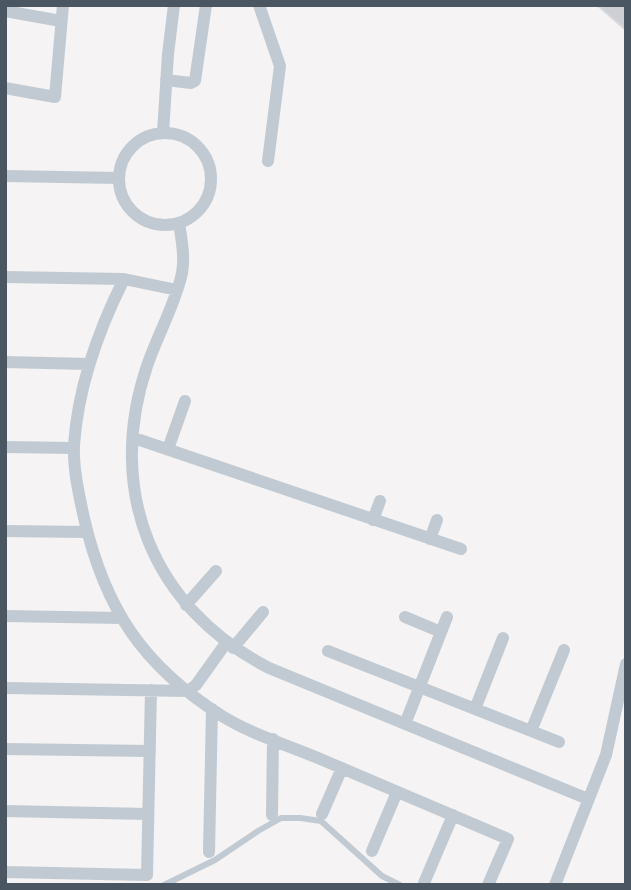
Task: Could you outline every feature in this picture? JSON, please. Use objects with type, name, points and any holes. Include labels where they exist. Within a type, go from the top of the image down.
[{"type":"street","points":[[5,88],[55,97],[63,5]]},
{"type":"street","points":[[163,133],[174,5]]},
{"type":"street","points":[[166,80],[191,83],[195,80],[206,5]]},
{"type":"street","points":[[259,5],[280,66],[268,161]]},
{"type":"street","points":[[5,11],[61,21]]},
{"type":"street","points":[[163,133],[180,136],[195,145],[206,159],[210,184],[205,201],[194,214],[179,223],[153,223],[138,216],[126,203],[119,178],[123,161],[132,147],[147,137],[163,133]]},
{"type":"street","points":[[5,176],[119,178]]},
{"type":"street","points":[[179,223],[183,251],[181,279],[146,368],[135,416],[132,465],[137,512],[154,557],[166,578],[186,606],[229,645],[269,668],[589,799]]},
{"type":"street","points":[[5,277],[124,279],[177,290]]},
{"type":"street","points":[[124,279],[89,364],[74,448],[76,476],[87,532],[107,590],[121,618],[155,664],[231,721],[508,839],[488,885]]},
{"type":"street","points":[[5,362],[89,364]]},
{"type":"street","points":[[168,450],[185,401]]},
{"type":"street","points":[[134,438],[461,549]]},
{"type":"street","points":[[5,447],[74,448]]},
{"type":"street","points":[[373,520],[380,501]]},
{"type":"street","points":[[430,539],[437,520]]},
{"type":"street","points":[[5,531],[87,532]]},
{"type":"street","points":[[186,606],[216,571]]},
{"type":"street","points":[[5,688],[188,691],[263,612]]},
{"type":"street","points":[[5,616],[121,618]]},
{"type":"street","points":[[405,617],[442,632]]},
{"type":"street","points":[[405,724],[447,617]]},
{"type":"street","points":[[475,709],[503,638]]},
{"type":"street","points":[[531,731],[564,650]]},
{"type":"street","points":[[328,651],[559,742]]},
{"type":"street","points":[[555,882],[606,755],[626,664]]},
{"type":"street","points":[[5,872],[147,875],[151,691]]},
{"type":"street","points":[[209,852],[212,709]]},
{"type":"street","points":[[272,815],[273,739]]},
{"type":"street","points":[[5,749],[150,751]]},
{"type":"street","points":[[322,814],[342,768]]},
{"type":"street","points":[[372,851],[397,792]]},
{"type":"street","points":[[5,811],[148,814]]},
{"type":"street","points":[[424,883],[453,815]]},
{"type":"lane","points":[[164,885],[215,860],[281,818],[300,818],[321,821],[382,876],[400,885]]},
{"type":"building","points":[[597,5],[626,5],[626,30]]}]
